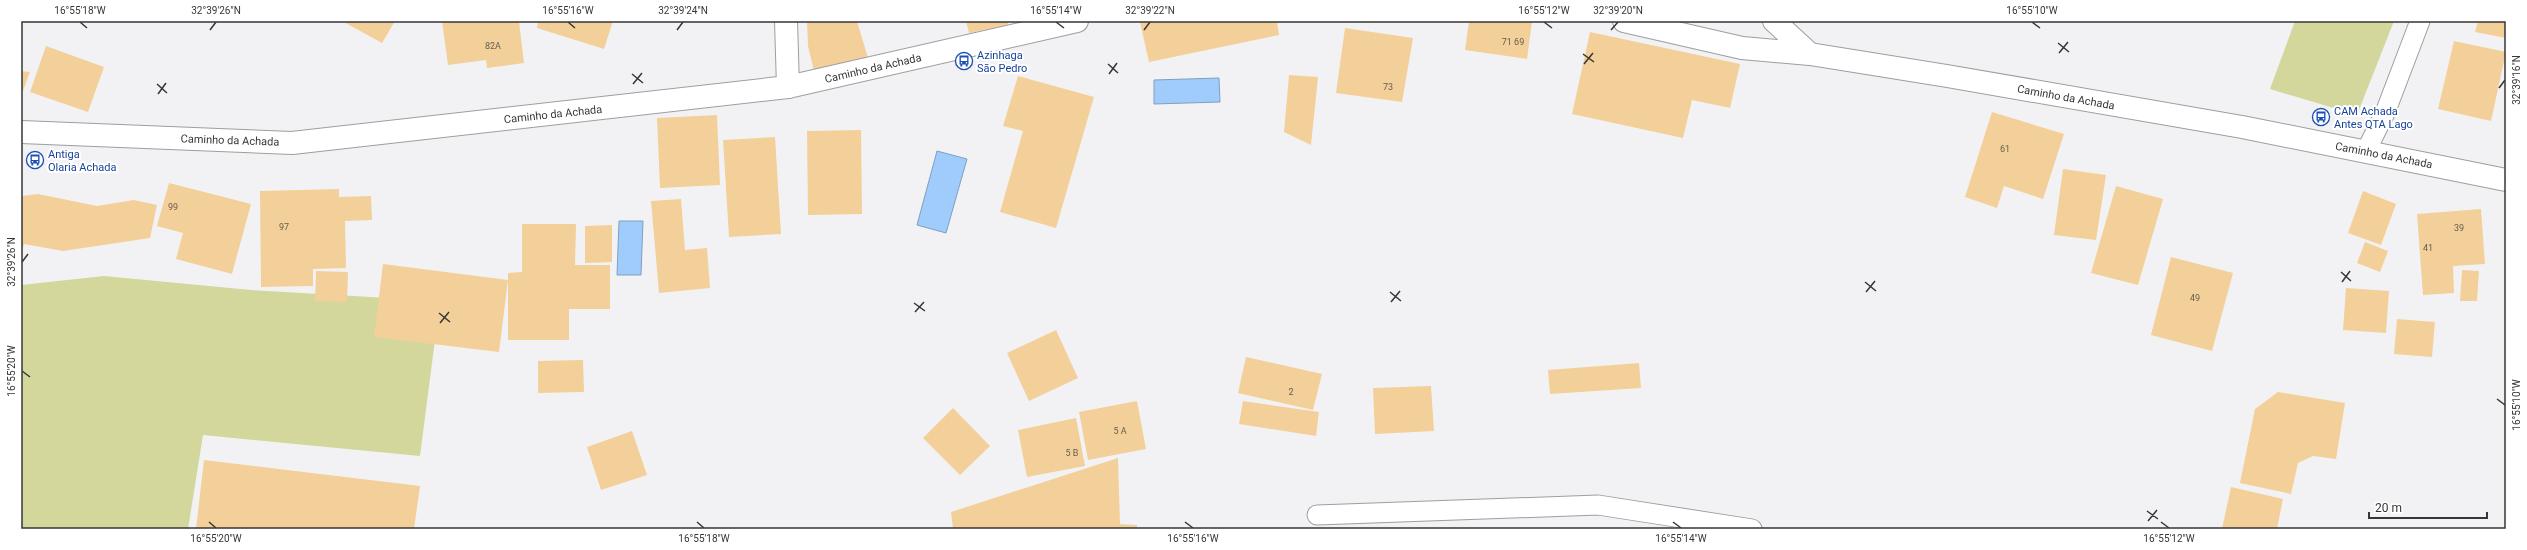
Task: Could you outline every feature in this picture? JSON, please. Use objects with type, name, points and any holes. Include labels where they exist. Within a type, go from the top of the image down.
[{"type":"street","points":[[786,21],[788,87]]},
{"type":"street","name":"Caminho da Achada","points":[[21,132],[292,143],[788,87],[1077,21]]},
{"type":"street","name":"Caminho da Achada","points":[[1624,21],[1742,48],[1810,54],[2234,126],[2506,180]]},
{"type":"street","points":[[1774,21],[1810,54]]},
{"type":"lane","points":[[2366,151],[2385,113],[2420,21]]},
{"type":"lane","points":[[1317,515],[1598,505],[1752,529]]},
{"type":"green space","points":[[2295,21],[2394,21],[2357,115],[2270,89]]},
{"type":"green space","points":[[104,276],[251,290],[440,301],[420,456],[203,435],[188,529],[21,529],[21,285]]},
{"type":"water","points":[[1219,78],[1220,102],[1154,104],[1154,80]]},
{"type":"water","points":[[937,151],[967,159],[946,233],[917,225]]},
{"type":"water","points":[[619,221],[643,221],[641,275],[617,275]]},
{"type":"building","points":[[342,21],[395,21],[382,43]]},
{"type":"building","points":[[442,21],[519,21],[524,63],[487,68],[486,60],[448,65]]},
{"type":"building","points":[[538,21],[613,21],[604,49],[537,28]]},
{"type":"building","points":[[807,21],[857,21],[868,58],[814,71],[808,46]]},
{"type":"building","points":[[966,21],[1008,21],[1008,25],[969,33]]},
{"type":"building","points":[[1277,21],[1279,35],[1149,62],[1140,22]]},
{"type":"building","points":[[1469,21],[1532,21],[1527,59],[1465,50]]},
{"type":"building","points":[[2478,21],[2506,21],[2506,38],[2475,32]]},
{"type":"building","points":[[1345,28],[1413,38],[1402,102],[1336,93]]},
{"type":"building","points":[[1590,32],[1740,64],[1730,108],[1692,100],[1683,138],[1572,114]]},
{"type":"building","points":[[2454,41],[2506,52],[2491,121],[2438,109]]},
{"type":"building","points":[[46,46],[104,67],[88,112],[30,92]]},
{"type":"building","points":[[21,71],[30,72],[21,96]]},
{"type":"building","points":[[1289,75],[1318,77],[1311,145],[1284,132]]},
{"type":"building","points":[[1018,76],[1094,97],[1056,228],[1000,212],[1023,131],[1003,126]]},
{"type":"building","points":[[1992,112],[2064,134],[2043,199],[2004,186],[1997,208],[1965,197]]},
{"type":"building","points":[[717,115],[720,185],[660,188],[657,118]]},
{"type":"building","points":[[861,130],[862,214],[808,215],[807,131]]},
{"type":"building","points":[[775,137],[781,234],[729,237],[723,140]]},
{"type":"building","points":[[2063,169],[2106,175],[2096,240],[2054,235]]},
{"type":"building","points":[[169,183],[251,204],[232,274],[176,259],[183,233],[157,226]]},
{"type":"building","points":[[2116,186],[2163,199],[2138,285],[2091,273]]},
{"type":"building","points":[[339,189],[339,197],[371,196],[372,220],[345,221],[346,268],[313,269],[313,286],[261,287],[260,191]]},
{"type":"building","points":[[2363,191],[2396,204],[2381,245],[2348,233]]},
{"type":"building","points":[[38,194],[97,206],[134,200],[157,205],[150,238],[63,251],[24,244],[21,255],[21,196]]},
{"type":"building","points":[[681,199],[685,250],[707,248],[710,288],[659,293],[651,201]]},
{"type":"building","points":[[2481,209],[2485,264],[2453,266],[2454,293],[2423,295],[2417,214]]},
{"type":"building","points":[[522,224],[576,224],[575,265],[610,265],[610,309],[569,309],[569,340],[508,340],[508,273],[522,272]]},
{"type":"building","points":[[612,225],[612,262],[585,263],[585,226]]},
{"type":"building","points":[[2365,242],[2388,251],[2380,272],[2357,263]]},
{"type":"building","points":[[2171,257],[2233,273],[2212,351],[2151,335]]},
{"type":"building","points":[[383,264],[508,280],[499,352],[374,337]]},
{"type":"building","points":[[2462,270],[2479,271],[2477,301],[2460,301]]},
{"type":"building","points":[[316,271],[348,272],[347,302],[315,301]]},
{"type":"building","points":[[2346,288],[2389,291],[2386,333],[2343,330]]},
{"type":"building","points":[[2397,319],[2435,322],[2432,357],[2394,354]]},
{"type":"building","points":[[1056,330],[1078,378],[1029,401],[1007,353]]},
{"type":"building","points":[[1246,357],[1322,374],[1313,410],[1238,393]]},
{"type":"building","points":[[583,360],[584,392],[538,393],[538,361]]},
{"type":"building","points":[[1639,363],[1641,388],[1550,394],[1548,370]]},
{"type":"building","points":[[1431,386],[1434,431],[1375,434],[1373,388]]},
{"type":"building","points":[[2278,392],[2345,403],[2336,459],[2313,456],[2298,463],[2291,494],[2240,483],[2255,409]]},
{"type":"building","points":[[1137,401],[1146,449],[1088,460],[1079,412]]},
{"type":"building","points":[[1243,401],[1319,412],[1316,436],[1239,424]]},
{"type":"building","points":[[953,408],[990,446],[960,475],[923,438]]},
{"type":"building","points":[[1076,418],[1085,466],[1027,477],[1018,430]]},
{"type":"building","points":[[632,431],[647,475],[601,490],[587,447]]},
{"type":"building","points":[[1118,458],[1120,524],[1137,525],[1137,529],[953,529],[951,512]]},
{"type":"building","points":[[204,460],[420,486],[414,529],[196,529]]},
{"type":"building","points":[[2231,487],[2283,499],[2277,529],[2222,529]]},
{"type":"place","name":"Azinhaga São Pedro","points":[[964,61]]},
{"type":"place","name":"CAM Achada Antes QTA Lago","points":[[2321,117]]},
{"type":"place","name":"Antiga Olaria Achada","points":[[35,160]]}]
